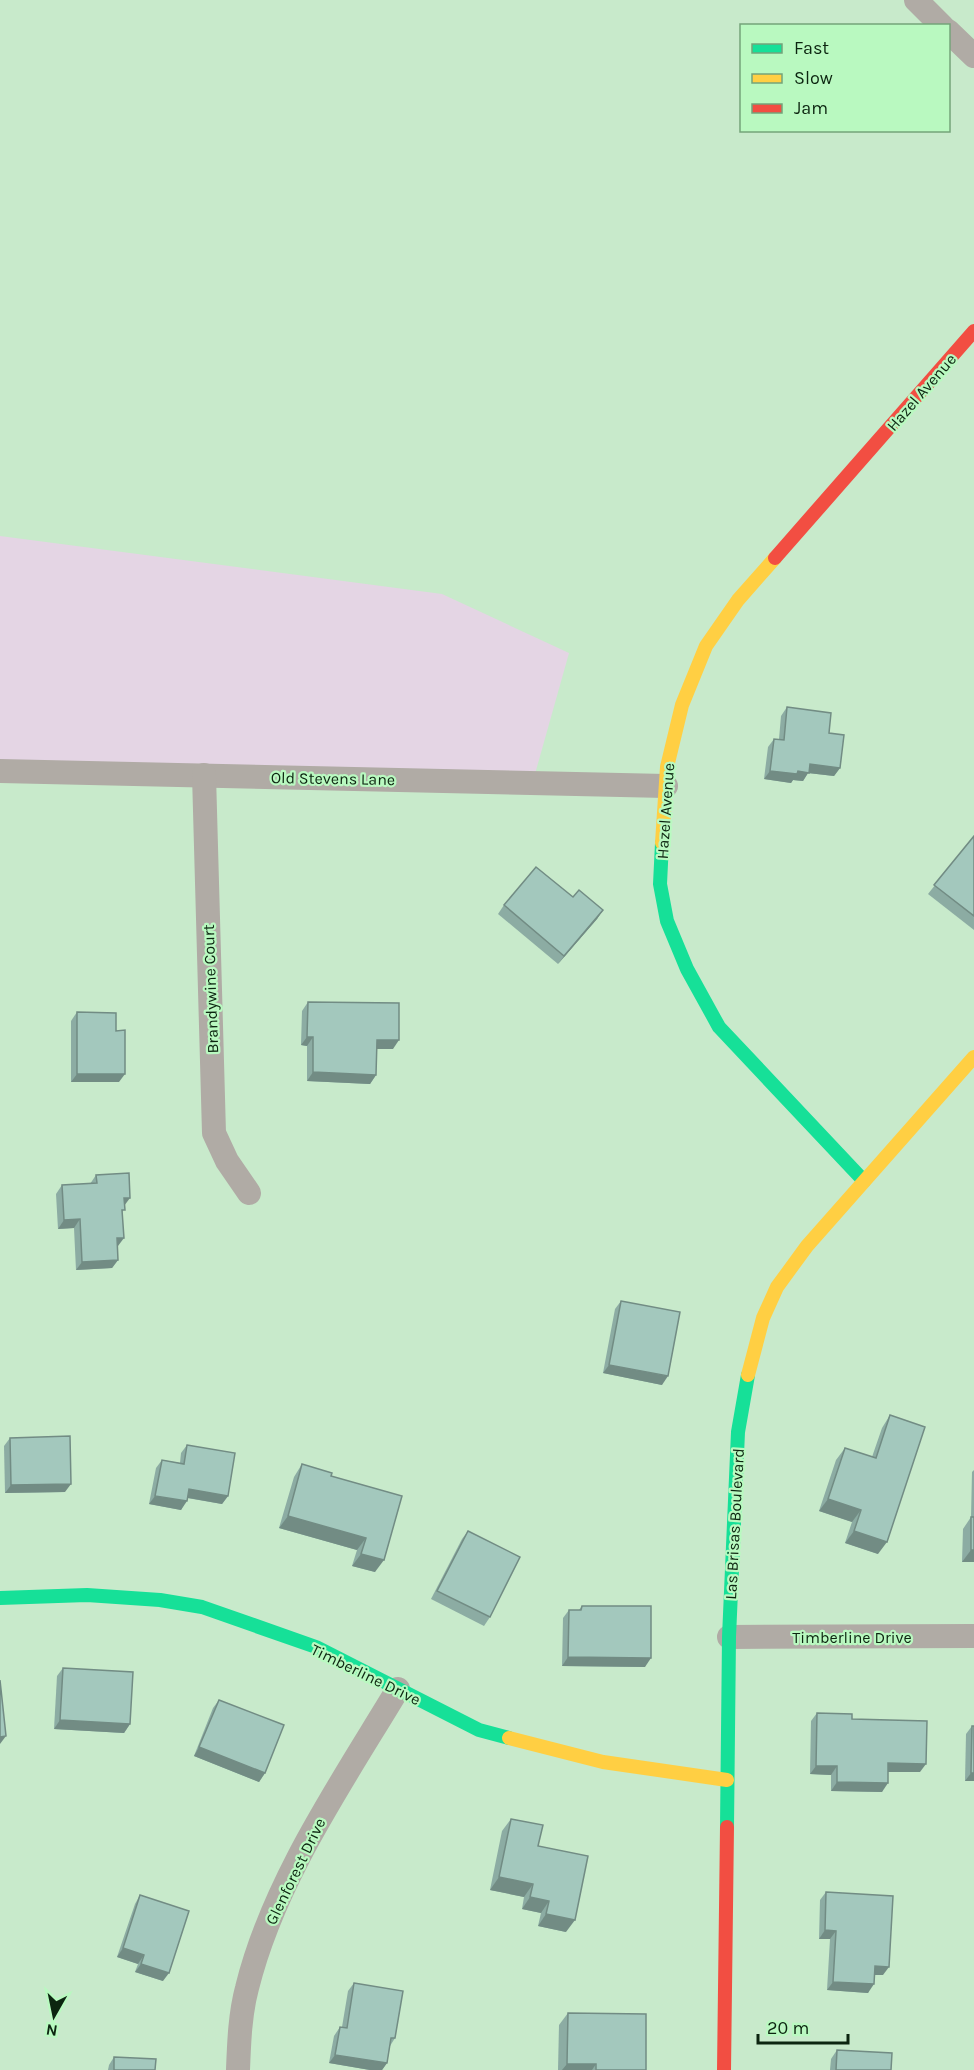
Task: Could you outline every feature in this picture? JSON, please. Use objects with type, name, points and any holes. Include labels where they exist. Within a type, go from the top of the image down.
[{"type":"street","points":[[916,0],[940,24]]},
{"type":"street","points":[[950,33],[974,56]]},
{"type":"street","name":"Hazel Avenue","points":[[864,1181],[719,1027],[687,969],[667,921],[660,884],[667,767],[682,705],[712,636],[738,600],[974,332]]},
{"type":"street","name":"Old Stevens Lane","points":[[0,771],[666,786]]},
{"type":"street","name":"Brandywine Court","points":[[204,775],[214,1133],[227,1161],[249,1193]]},
{"type":"street","name":"Las Brisas Boulevard","points":[[724,2070],[729,1637],[738,1432],[757,1338],[777,1287],[807,1246],[974,1057]]},
{"type":"street","name":"Timberline Drive","points":[[0,1598],[87,1595],[160,1600],[202,1607],[316,1647],[478,1730],[603,1762],[728,1780]]},
{"type":"street","name":"Timberline Drive","points":[[729,1637],[974,1636]]},
{"type":"street","name":"Glenforest Drive","points":[[238,2070],[246,1989],[265,1932],[308,1841],[398,1689]]},
{"type":"shaded area","points":[[0,536],[442,594],[569,653],[535,774],[0,767]]},
{"type":"building","points":[[787,707],[831,713],[829,733],[844,735],[840,768],[810,764],[809,773],[770,771],[774,739],[784,740]]},
{"type":"building","points":[[974,836],[974,916],[934,885]]},
{"type":"building","points":[[536,867],[573,897],[579,890],[603,910],[564,956],[504,905]]},
{"type":"building","points":[[308,1002],[399,1003],[399,1040],[377,1040],[376,1075],[313,1072],[313,1037],[307,1037]]},
{"type":"building","points":[[77,1012],[116,1013],[116,1031],[125,1030],[125,1074],[77,1074]]},
{"type":"building","points":[[129,1173],[130,1198],[124,1198],[125,1210],[122,1210],[124,1238],[117,1238],[118,1260],[82,1262],[80,1219],[64,1220],[62,1185],[97,1183],[96,1175]]},
{"type":"building","points":[[621,1301],[680,1312],[668,1376],[609,1365]]},
{"type":"building","points":[[890,1415],[925,1427],[887,1542],[854,1531],[861,1510],[828,1499],[845,1448],[876,1458]]},
{"type":"building","points":[[70,1436],[71,1484],[11,1485],[10,1438]]},
{"type":"building","points":[[187,1445],[235,1453],[228,1496],[189,1489],[187,1501],[155,1496],[162,1460],[184,1464]]},
{"type":"building","points":[[302,1464],[332,1473],[331,1476],[402,1496],[384,1560],[361,1554],[366,1538],[288,1516]]},
{"type":"building","points":[[971,1517],[974,1517],[974,1550],[971,1550]]},
{"type":"building","points":[[468,1531],[520,1557],[490,1617],[437,1591]]},
{"type":"building","points":[[582,1606],[651,1606],[651,1658],[568,1657],[569,1610],[581,1610]]},
{"type":"building","points":[[63,1668],[133,1672],[130,1724],[60,1720]]},
{"type":"building","points":[[0,1680],[6,1736],[0,1737]]},
{"type":"building","points":[[219,1700],[284,1725],[265,1773],[199,1747]]},
{"type":"building","points":[[817,1713],[852,1714],[852,1719],[927,1721],[926,1764],[888,1763],[888,1783],[837,1782],[837,1766],[816,1766]]},
{"type":"building","points":[[972,1726],[974,1726],[974,1773],[971,1773]]},
{"type":"building","points":[[511,1819],[543,1825],[538,1846],[588,1856],[575,1920],[546,1914],[549,1901],[530,1897],[533,1884],[499,1877]]},
{"type":"building","points":[[826,1892],[893,1896],[889,1967],[875,1966],[874,1984],[833,1982],[836,1931],[825,1930]]},
{"type":"building","points":[[140,1895],[189,1911],[169,1973],[141,1964],[144,1955],[123,1948]]},
{"type":"building","points":[[354,1983],[403,1991],[395,2038],[391,2038],[387,2063],[335,2055],[340,2027],[347,2028]]},
{"type":"building","points":[[568,2013],[646,2014],[646,2070],[596,2070],[596,2064],[567,2064]]},
{"type":"building","points":[[837,2050],[892,2053],[891,2070],[836,2070]]},
{"type":"building","points":[[114,2057],[156,2059],[155,2070],[114,2070]]},
{"type":"traffic: fast","points":[[662,843],[660,884],[667,921],[687,969],[719,1027],[864,1181]]},
{"type":"traffic: fast","points":[[727,1827],[729,1637],[738,1432],[748,1375]]},
{"type":"traffic: fast","points":[[0,1598],[87,1595],[160,1600],[202,1607],[316,1647],[479,1730],[509,1738]]},
{"type":"traffic: slow","points":[[662,843],[667,767],[682,705],[706,646],[738,600],[775,558]]},
{"type":"traffic: slow","points":[[748,1375],[763,1318],[777,1287],[807,1246],[974,1057]]},
{"type":"traffic: slow","points":[[509,1738],[603,1762],[727,1780]]},
{"type":"traffic: jam","points":[[775,558],[974,331]]},
{"type":"traffic: jam","points":[[724,2070],[727,1827]]}]
